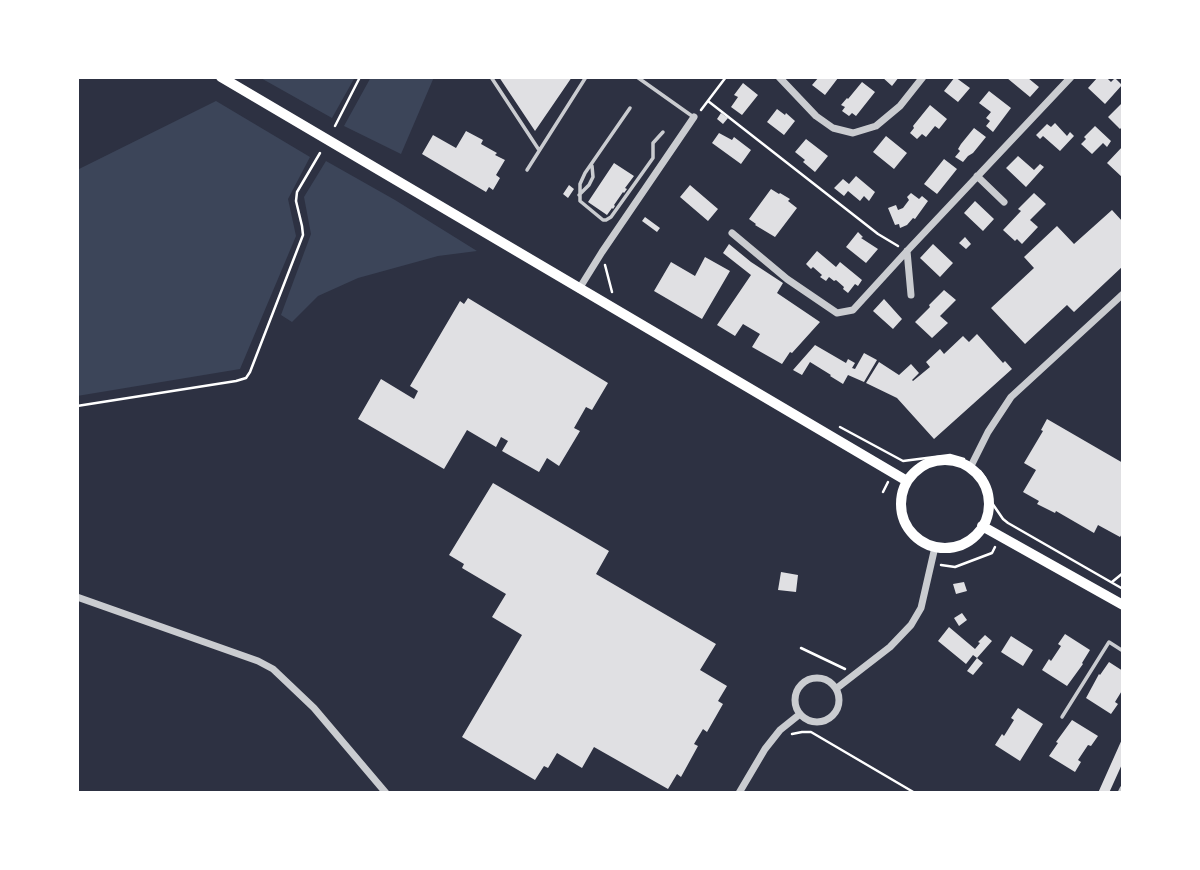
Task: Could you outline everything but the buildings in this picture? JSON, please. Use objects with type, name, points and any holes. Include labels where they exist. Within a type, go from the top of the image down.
[{"type":"main road","points":[[221,77],[907,481]]},
{"type":"main road","points":[[949,460],[970,468],[978,475],[988,494],[987,516],[982,526],[975,536],[955,547],[925,544],[913,535],[905,523],[901,509],[901,495],[907,481],[916,470],[928,463],[949,460]]},
{"type":"main road","points":[[982,526],[1123,605]]},
{"type":"street","points":[[784,79],[816,116],[833,128],[853,133],[876,127],[900,106],[923,77]]},
{"type":"street","points":[[732,233],[787,279],[837,313],[853,310],[1071,77]]},
{"type":"street","points":[[579,289],[694,117]]},
{"type":"street","points":[[977,176],[1004,202]]},
{"type":"street","points":[[907,251],[911,295]]},
{"type":"street","points":[[970,468],[988,432],[1011,397],[1123,294]]},
{"type":"street","points":[[836,688],[890,648],[911,625],[921,608],[935,547]]},
{"type":"street","points":[[77,597],[273,668],[314,708],[386,793]]},
{"type":"street","points":[[820,677],[836,688],[840,703],[832,717],[825,721],[811,722],[800,714],[794,702],[795,695],[797,689],[807,680],[820,677]]},
{"type":"street","points":[[739,793],[765,749],[782,727],[800,714]]},
{"type":"lane","points":[[491,77],[539,150]]},
{"type":"lane","points":[[527,170],[586,77]]},
{"type":"lane","points":[[637,77],[694,117]]},
{"type":"lane","points":[[630,108],[580,184],[580,201],[603,220],[611,217],[653,158],[653,143],[663,132]]},
{"type":"lane","points":[[579,195],[593,177],[592,164]]},
{"type":"lane","points":[[1062,717],[1109,642],[1123,651]]},
{"type":"path","points":[[335,126],[360,77]]},
{"type":"path","points":[[694,117],[726,77]]},
{"type":"path","points":[[708,102],[878,234],[907,251]]},
{"type":"path","points":[[77,406],[246,379],[303,235],[296,201],[297,192],[320,153]]},
{"type":"path","points":[[603,252],[612,293]]},
{"type":"path","points":[[835,424],[903,461],[950,455]]},
{"type":"path","points":[[985,478],[992,503],[1008,523],[1123,589]]},
{"type":"path","points":[[931,564],[955,567],[992,553],[1008,523]]},
{"type":"path","points":[[1100,592],[1123,573]]},
{"type":"path","points":[[801,648],[855,674]]},
{"type":"path","points":[[782,727],[793,735],[811,732],[915,793]]},
{"type":"shaded area","points":[[259,77],[355,77],[332,118]]},
{"type":"shaded area","points":[[371,77],[434,77],[401,154],[344,126]]},
{"type":"shaded area","points":[[216,101],[310,157],[288,199],[296,236],[240,369],[77,396],[77,170]]},
{"type":"shaded area","points":[[326,161],[477,251],[438,256],[358,278],[318,296],[292,322],[281,315],[311,234],[304,197]]}]
